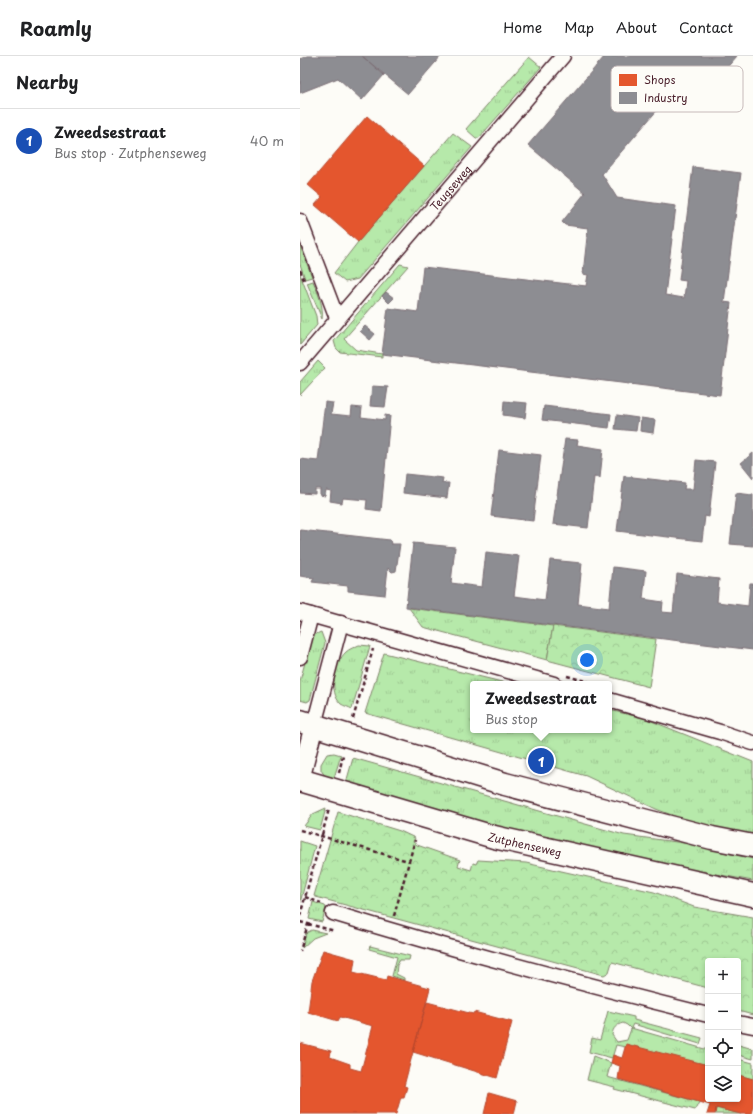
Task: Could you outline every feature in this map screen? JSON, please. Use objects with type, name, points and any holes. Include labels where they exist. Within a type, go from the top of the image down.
[{"type":"main road","points":[[307,723],[505,784],[712,838],[753,846]]},
{"type":"main road","name":"Zutphenseweg","points":[[300,780],[494,837],[753,895]]},
{"type":"street","name":"Teugseweg","points":[[300,363],[563,56]]},
{"type":"street","points":[[300,221],[337,318]]},
{"type":"street","points":[[300,657],[306,614],[544,681]]},
{"type":"street","name":"Zutphenseweg","points":[[300,780],[307,723],[341,623]]},
{"type":"street","points":[[612,701],[753,743]]},
{"type":"street","points":[[333,913],[390,931],[584,984],[705,1014]]},
{"type":"street","points":[[741,1023],[753,1026]]},
{"type":"path","points":[[300,270],[304,280]]},
{"type":"path","points":[[300,830],[408,861]]},
{"type":"path","points":[[390,931],[415,840]]},
{"type":"path","points":[[300,922],[308,924],[300,951]]},
{"type":"green space","points":[[529,57],[541,67],[479,138],[476,138],[466,129]]},
{"type":"green space","points":[[453,133],[472,147],[358,279],[345,282],[334,273],[358,242]]},
{"type":"green space","points":[[300,245],[312,277],[305,279],[300,264]]},
{"type":"green space","points":[[400,264],[408,266],[344,339],[356,350],[382,354],[382,357],[340,352],[336,348],[334,341]]},
{"type":"green space","points":[[300,274],[316,316],[317,325],[300,345]]},
{"type":"green space","points":[[313,281],[319,295],[322,319],[307,283]]},
{"type":"green space","points":[[318,361],[325,368],[300,395],[300,382]]},
{"type":"green space","points":[[409,608],[553,626],[547,660],[423,627]]},
{"type":"green space","points":[[553,626],[656,639],[649,687],[547,660]]},
{"type":"green space","points":[[321,632],[325,643],[310,700],[307,702],[300,700],[300,681],[311,640],[314,635]]},
{"type":"green space","points":[[359,645],[370,646],[352,709],[341,704],[337,699],[334,678],[338,663],[342,657],[347,651]]},
{"type":"green space","points":[[384,653],[498,681],[470,681],[470,733],[612,733],[612,711],[644,718],[753,762],[753,837],[687,821],[656,809],[586,776],[365,713]]},
{"type":"green space","points":[[334,753],[341,755],[334,778],[325,776],[321,770],[321,764],[327,754]]},
{"type":"green space","points":[[353,758],[624,835],[684,843],[753,859],[753,881],[624,857],[419,808],[346,783]]},
{"type":"green space","points":[[326,808],[320,830],[304,826],[313,814]]},
{"type":"green space","points":[[338,812],[400,831],[415,838],[413,842],[417,845],[460,860],[458,866],[471,870],[473,863],[476,864],[478,860],[526,863],[654,892],[694,907],[753,917],[753,1015],[741,1012],[741,958],[705,958],[705,987],[612,962],[609,972],[604,975],[314,896]]},
{"type":"green space","points":[[300,841],[315,846],[300,903]]},
{"type":"green space","points":[[313,902],[325,906],[326,908],[322,922],[309,919]]},
{"type":"green space","points":[[312,930],[326,933],[313,938],[302,948],[306,933]]},
{"type":"green space","points":[[370,946],[410,956],[409,960],[400,960],[397,965],[396,974],[404,978],[404,980],[392,976],[397,957],[369,949]]},
{"type":"green space","points":[[608,1011],[634,1017],[634,1020],[702,1038],[700,1044],[633,1024],[631,1028],[705,1049],[705,1064],[616,1045],[612,1058],[589,1052],[592,1038],[600,1040]],"holes":[[[623,1023],[631,1029],[627,1040],[617,1042],[612,1035],[613,1030]]]},
{"type":"green space","points":[[741,1046],[753,1049],[753,1059],[741,1056]]},
{"type":"green space","points":[[593,1056],[611,1063],[607,1077],[699,1102],[695,1110],[614,1089],[615,1087],[587,1080]]},
{"type":"green space","points":[[741,1060],[753,1063],[753,1079],[741,1076]]},
{"type":"green space","points":[[716,1108],[741,1114],[715,1114]]},
{"type":"building: Shops","points":[[367,116],[424,166],[358,242],[315,205],[322,197],[308,185]]},
{"type":"building: Shops","points":[[323,950],[355,959],[353,972],[386,980],[387,976],[430,988],[404,1086],[407,1087],[404,1097],[401,1097],[396,1114],[300,1114],[300,1043],[331,1051],[330,1057],[350,1064],[350,1068],[361,1071],[373,1026],[340,1017],[338,1021],[308,1012],[312,981]]},
{"type":"building: Shops","points":[[427,1002],[512,1022],[497,1078],[413,1052]]},
{"type":"building: Shops","points":[[626,1044],[705,1064],[705,1102],[741,1102],[741,1076],[753,1079],[753,1106],[751,1114],[741,1114],[716,1108],[715,1114],[707,1114],[710,1105],[618,1079],[620,1066],[611,1063],[613,1055],[622,1058]]},
{"type":"building: Shops","points":[[489,1093],[517,1101],[514,1114],[484,1114]]},
{"type":"building: Industry","points":[[307,56],[362,56],[384,75],[362,100],[338,78],[300,93],[300,59]]},
{"type":"building: Industry","points":[[362,56],[441,56],[408,94]]},
{"type":"building: Industry","points":[[605,56],[737,56],[728,66],[611,66],[611,112],[656,112],[602,174],[617,198],[676,206],[665,295],[684,298],[686,281],[679,280],[693,167],[741,173],[724,302],[731,303],[720,395],[382,354],[388,308],[418,312],[423,267],[586,286],[588,275],[583,274],[588,228],[565,225],[562,222],[585,193],[528,145]]},
{"type":"building: Industry","points":[[386,292],[394,298],[389,303],[382,296]]},
{"type":"building: Industry","points":[[365,326],[375,334],[370,340],[360,331]]},
{"type":"building: Industry","points":[[372,386],[388,387],[385,407],[370,406]]},
{"type":"building: Industry","points":[[504,401],[527,403],[525,418],[503,415]]},
{"type":"building: Industry","points":[[325,402],[333,403],[331,414],[351,416],[352,407],[362,408],[361,417],[385,420],[385,415],[390,416],[381,511],[366,509],[367,500],[343,498],[342,503],[330,501],[331,491],[326,490],[325,496],[320,495],[320,489],[315,489],[315,494],[300,493],[300,459],[318,461]]},
{"type":"building: Industry","points":[[544,406],[611,414],[609,428],[542,420]]},
{"type":"building: Industry","points":[[617,415],[638,418],[636,431],[615,429]]},
{"type":"building: Industry","points":[[641,418],[655,420],[653,433],[640,431]]},
{"type":"building: Industry","points":[[565,439],[578,440],[577,445],[603,449],[600,478],[594,477],[588,528],[553,524]]},
{"type":"building: Industry","points":[[499,450],[541,455],[533,521],[491,516]]},
{"type":"building: Industry","points":[[753,453],[753,478],[741,463]]},
{"type":"building: Industry","points":[[696,460],[715,462],[709,517],[705,516],[702,541],[617,531],[624,476],[685,483],[684,489],[693,489]]},
{"type":"building: Industry","points":[[405,474],[443,478],[442,483],[449,483],[447,498],[403,493]]},
{"type":"building: Industry","points":[[736,493],[753,495],[753,546],[730,544]]},
{"type":"building: Industry","points":[[300,530],[390,540],[391,544],[400,544],[396,571],[392,572],[388,568],[385,595],[348,591],[348,586],[312,582],[314,578],[300,576]]},
{"type":"building: Industry","points":[[413,543],[455,547],[451,583],[482,587],[486,552],[519,556],[514,596],[545,600],[550,560],[582,563],[578,604],[609,608],[613,567],[646,571],[643,599],[663,602],[662,612],[673,613],[677,574],[719,579],[717,602],[748,606],[750,583],[753,583],[753,650],[406,607]]},
{"type":"place","name":"Zweedsestraat","points":[[541,761]]}]
